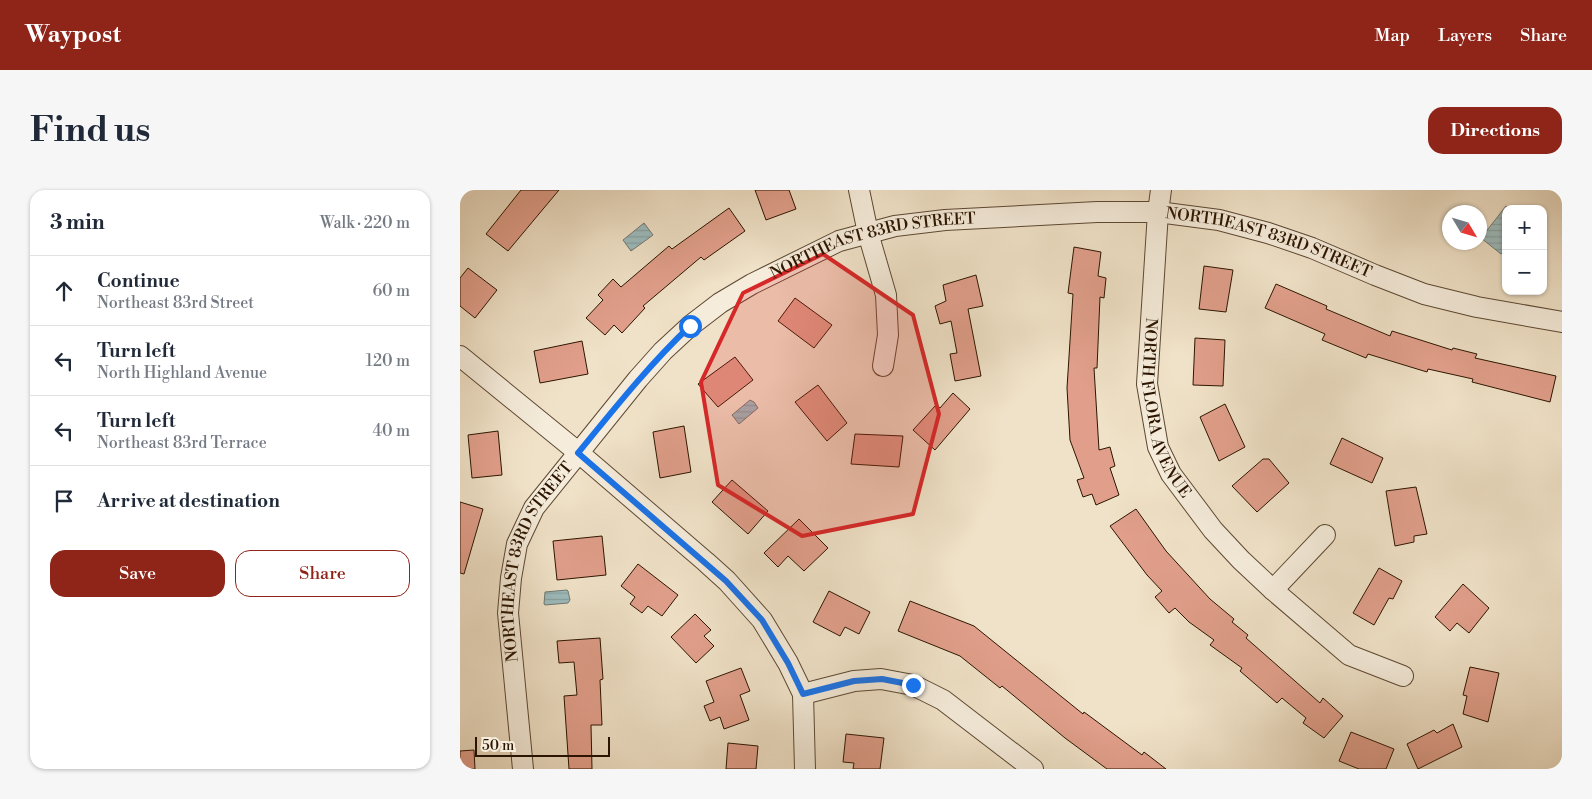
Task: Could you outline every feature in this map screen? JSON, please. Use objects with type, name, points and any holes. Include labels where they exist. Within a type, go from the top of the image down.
[{"type":"street","points":[[859,190],[868,233],[886,294],[888,335],[883,366]]},
{"type":"street","name":"NORTH FLORA AVENUE","points":[[1161,190],[1147,384],[1158,447],[1171,474],[1214,530],[1241,560],[1274,590],[1349,655],[1403,676]]},
{"type":"street","name":"NORTHEAST 83RD STREET","points":[[523,769],[508,613],[511,578],[517,544],[534,508],[638,379],[663,351],[690,326],[720,303],[752,284],[839,241],[895,226],[954,220],[1097,212],[1158,212],[1219,220],[1268,233],[1312,248],[1424,294],[1476,307],[1562,322]]},
{"type":"street","points":[[460,356],[578,453],[726,581],[762,620],[788,663],[803,694],[805,769]]},
{"type":"street","points":[[1274,590],[1325,535]]},
{"type":"street","points":[[803,694],[854,681],[882,679],[913,685],[943,700],[1033,769]]},
{"type":"highlighted area","points":[[823,254],[913,315],[939,414],[913,514],[802,536],[718,485],[701,382],[743,293]]},
{"type":"water","points":[[1502,211],[1501,254],[1487,243],[1487,230]]},
{"type":"water","points":[[644,223],[653,235],[631,251],[623,240]]},
{"type":"water","points":[[750,400],[758,408],[739,424],[732,415]]},
{"type":"water","points":[[567,590],[570,600],[568,603],[544,604],[545,592]]},
{"type":"building","points":[[521,190],[559,190],[508,251],[486,234]]},
{"type":"building","points":[[755,190],[789,190],[796,209],[766,220]]},
{"type":"building","points":[[729,208],[745,231],[704,260],[701,257],[643,306],[645,308],[622,333],[614,325],[605,335],[586,318],[603,300],[598,295],[613,279],[621,287],[669,246],[672,249]]},
{"type":"building","points":[[1074,247],[1101,252],[1098,276],[1106,278],[1104,298],[1100,297],[1097,368],[1094,368],[1099,450],[1110,447],[1115,466],[1110,468],[1119,495],[1096,505],[1092,494],[1083,497],[1077,480],[1084,478],[1070,440],[1067,388],[1073,294],[1068,293]]},
{"type":"building","points":[[1204,266],[1233,270],[1226,312],[1199,309]]},
{"type":"building","points":[[468,268],[497,290],[475,318],[460,306],[460,278]]},
{"type":"building","points":[[976,275],[983,306],[968,309],[981,376],[955,381],[950,354],[957,353],[951,321],[940,324],[935,306],[946,301],[943,285]]},
{"type":"building","points":[[1276,284],[1327,306],[1326,309],[1390,336],[1392,331],[1452,350],[1453,348],[1477,354],[1475,358],[1556,376],[1550,402],[1472,382],[1473,379],[1428,369],[1427,372],[1368,354],[1366,358],[1322,340],[1325,334],[1265,308]]},
{"type":"building","points":[[795,298],[832,325],[814,348],[778,321]]},
{"type":"building","points":[[1195,338],[1225,340],[1223,386],[1193,385]]},
{"type":"building","points":[[582,341],[588,374],[540,383],[534,351]]},
{"type":"building","points":[[735,357],[753,380],[718,407],[698,384]]},
{"type":"building","points":[[818,385],[847,423],[827,441],[795,402]]},
{"type":"building","points":[[953,393],[970,409],[935,450],[913,430],[936,405],[940,408]]},
{"type":"building","points":[[1225,404],[1245,447],[1219,461],[1200,417]]},
{"type":"building","points":[[684,426],[691,472],[660,478],[653,432]]},
{"type":"building","points":[[498,431],[502,475],[472,478],[468,435]]},
{"type":"building","points":[[855,434],[903,436],[899,467],[851,464]]},
{"type":"building","points":[[1342,438],[1383,458],[1372,483],[1330,464]]},
{"type":"building","points":[[1263,459],[1269,459],[1289,483],[1257,512],[1232,486]]},
{"type":"building","points":[[732,480],[768,511],[748,534],[712,502]]},
{"type":"building","points":[[1416,487],[1427,534],[1414,536],[1414,542],[1395,546],[1386,491]]},
{"type":"building","points":[[460,502],[483,509],[464,574],[460,573]]},
{"type":"building","points":[[1136,509],[1166,551],[1210,599],[1234,619],[1232,622],[1248,635],[1246,638],[1320,703],[1323,698],[1343,716],[1324,738],[1303,723],[1306,718],[1282,698],[1277,703],[1240,671],[1242,668],[1210,645],[1214,640],[1189,622],[1175,608],[1169,613],[1155,597],[1162,591],[1147,575],[1110,526]]},
{"type":"building","points":[[799,519],[828,548],[804,571],[788,556],[778,567],[764,553]]},
{"type":"building","points":[[602,536],[606,575],[557,580],[553,541]]},
{"type":"building","points":[[638,564],[678,595],[662,616],[648,606],[642,613],[630,604],[635,597],[621,586]]},
{"type":"building","points":[[1379,568],[1402,581],[1393,599],[1389,598],[1374,625],[1353,613]]},
{"type":"building","points":[[1463,584],[1489,608],[1469,633],[1457,623],[1450,631],[1435,617]]},
{"type":"building","points":[[829,591],[870,612],[859,634],[845,627],[840,636],[813,622]]},
{"type":"building","points":[[910,601],[974,626],[1083,714],[1084,712],[1142,755],[1144,752],[1166,769],[1107,769],[1065,738],[1002,686],[1000,688],[960,656],[898,631]]},
{"type":"building","points":[[695,614],[711,630],[704,636],[714,646],[696,663],[671,637]]},
{"type":"building","points":[[600,638],[603,679],[600,680],[602,725],[591,725],[592,769],[569,769],[564,696],[577,695],[574,662],[559,663],[557,641]]},
{"type":"building","points":[[1470,667],[1499,673],[1488,722],[1463,714],[1467,696],[1463,695]]},
{"type":"building","points":[[741,668],[750,691],[740,695],[749,720],[724,729],[720,717],[710,721],[704,706],[714,702],[706,681]]},
{"type":"building","points":[[1453,724],[1462,747],[1418,769],[1407,744],[1434,730],[1437,733]]},
{"type":"building","points":[[1351,732],[1394,749],[1386,769],[1359,769],[1339,761]]},
{"type":"building","points":[[846,734],[884,738],[880,769],[853,769],[854,763],[843,762]]},
{"type":"building","points":[[728,743],[758,746],[756,769],[726,769]]},
{"type":"building","points":[[474,750],[475,769],[460,769],[460,751]]},
{"type":"route","points":[[690,326],[663,351],[638,379],[578,453],[726,581],[762,620],[788,663],[803,694],[854,681],[882,679],[913,685]]}]
